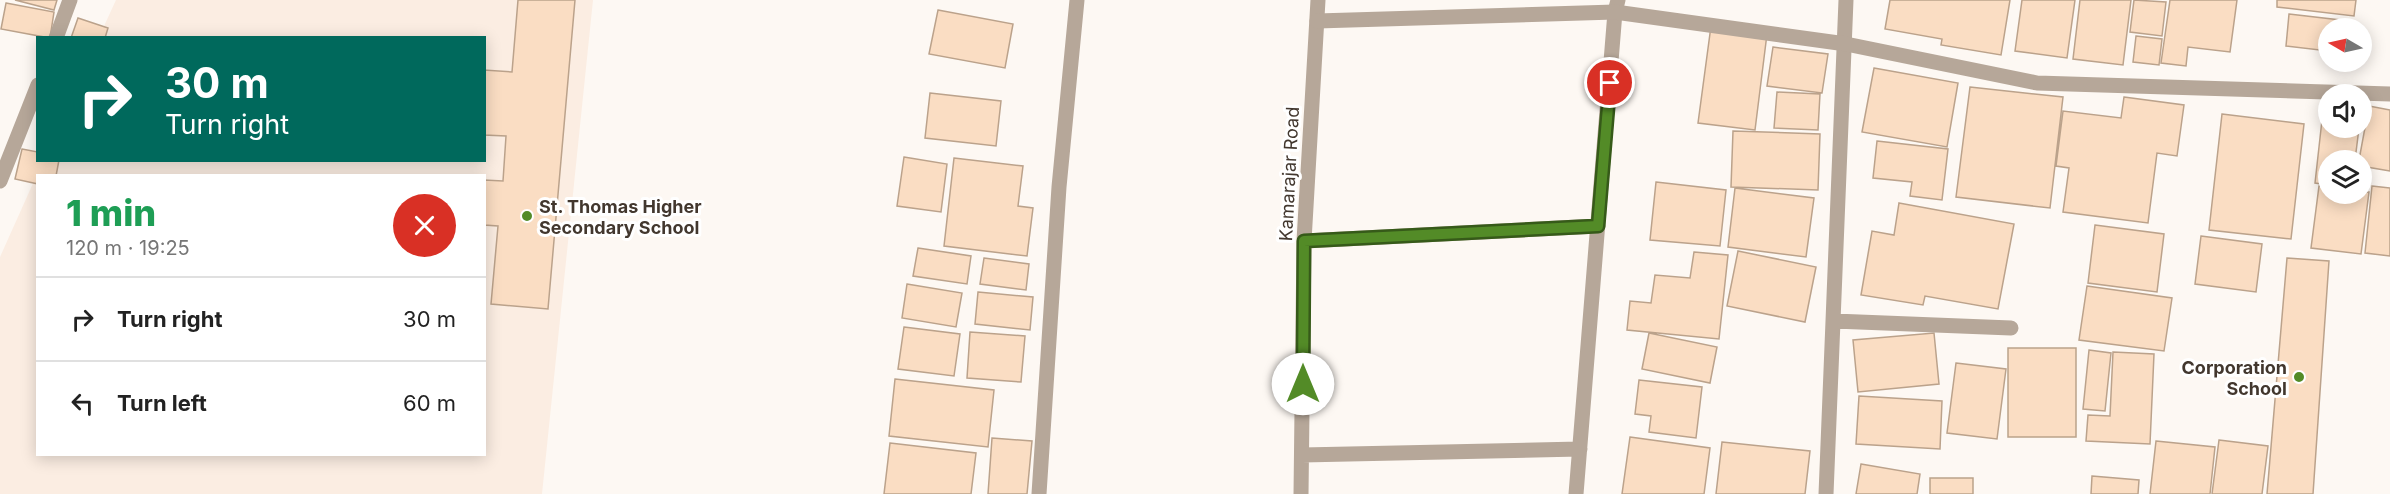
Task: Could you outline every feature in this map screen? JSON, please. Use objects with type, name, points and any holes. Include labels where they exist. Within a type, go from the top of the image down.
[{"type":"street","points":[[57,36],[70,0]]},
{"type":"street","points":[[1039,494],[1059,187],[1077,0]]},
{"type":"street","name":"Kamarajar Road","points":[[1301,494],[1304,241],[1318,0]]},
{"type":"street","points":[[1826,494],[1846,0]]},
{"type":"street","points":[[1317,21],[1617,6],[1846,44],[2037,83],[2390,94]]},
{"type":"street","points":[[1576,494],[1617,6]]},
{"type":"street","points":[[0,182],[36,90]]},
{"type":"street","points":[[1304,241],[1598,226]]},
{"type":"street","points":[[1834,321],[2011,328]]},
{"type":"street","points":[[1302,455],[1580,448]]},
{"type":"shaded area","name":"St. Thomas Higher Secondary School","points":[[116,0],[593,0],[542,494],[0,494],[0,257],[36,177],[36,456],[486,456],[486,174],[37,174],[43,162],[486,162],[486,36],[99,36]]},
{"type":"building","points":[[15,0],[57,0],[54,10]]},
{"type":"building","points":[[518,0],[575,0],[548,309],[491,304],[498,226],[486,225],[486,180],[503,181],[506,136],[486,135],[486,70],[512,72]]},
{"type":"building","points":[[1890,0],[2010,0],[2001,55],[1941,45],[1942,39],[1885,29]]},
{"type":"building","points":[[2022,0],[2075,0],[2067,58],[2015,51]]},
{"type":"building","points":[[2080,0],[2131,0],[2123,65],[2073,59]]},
{"type":"building","points":[[2134,0],[2166,2],[2162,36],[2130,32]]},
{"type":"building","points":[[2170,0],[2237,0],[2230,52],[2188,47],[2186,66],[2161,63]]},
{"type":"building","points":[[2277,0],[2356,0],[2354,16],[2277,7]]},
{"type":"building","points":[[6,3],[54,12],[50,36],[1,29]]},
{"type":"building","points":[[938,10],[1013,24],[1005,68],[929,54]]},
{"type":"building","points":[[2289,14],[2323,18],[2318,18],[2318,50],[2286,46]]},
{"type":"building","points":[[78,18],[108,28],[106,36],[72,36]]},
{"type":"building","points":[[1711,26],[1767,34],[1755,130],[1698,123]]},
{"type":"building","points":[[2136,36],[2162,39],[2159,65],[2133,62]]},
{"type":"building","points":[[1773,47],[1828,54],[1822,93],[1767,86]]},
{"type":"building","points":[[1874,68],[1958,83],[1947,147],[1862,132]]},
{"type":"building","points":[[1970,87],[2063,97],[2050,208],[1956,197]]},
{"type":"building","points":[[1777,92],[1820,94],[1818,130],[1774,128]]},
{"type":"building","points":[[930,93],[1001,101],[996,146],[925,138]]},
{"type":"building","points":[[2124,97],[2184,105],[2177,156],[2157,153],[2148,223],[2063,212],[2069,168],[2056,166],[2063,111],[2121,118]]},
{"type":"building","points":[[2372,107],[2390,110],[2390,171],[2372,168],[2372,150],[2361,150],[2363,138],[2372,138]]},
{"type":"building","points":[[2222,114],[2304,124],[2291,239],[2209,230]]},
{"type":"building","points":[[1733,131],[1820,134],[1818,190],[1731,187]]},
{"type":"building","points":[[2320,138],[2358,138],[2356,150],[2319,150]]},
{"type":"building","points":[[1877,141],[1948,149],[1942,200],[1910,196],[1912,182],[1873,178]]},
{"type":"building","points":[[22,149],[36,152],[36,162],[59,162],[56,174],[36,174],[36,184],[15,179]]},
{"type":"building","points":[[2318,156],[2318,183],[2315,183]]},
{"type":"building","points":[[904,157],[947,164],[941,212],[897,206]]},
{"type":"building","points":[[954,158],[1023,166],[1018,206],[1033,208],[1027,256],[944,246]]},
{"type":"building","points":[[1656,182],[1726,190],[1720,246],[1650,240]]},
{"type":"building","points":[[2372,186],[2390,188],[2390,256],[2365,253],[2370,204],[2372,204]]},
{"type":"building","points":[[1735,188],[1814,198],[1806,257],[1728,247]]},
{"type":"building","points":[[2318,194],[2318,204],[2367,204],[2361,254],[2311,248]]},
{"type":"building","points":[[1899,203],[2014,224],[1998,309],[1925,296],[1923,305],[1861,295],[1872,231],[1894,235]]},
{"type":"building","points":[[2095,225],[2164,234],[2157,292],[2088,283]]},
{"type":"building","points":[[2201,236],[2262,244],[2256,292],[2195,284]]},
{"type":"building","points":[[918,248],[971,256],[967,284],[913,276]]},
{"type":"building","points":[[1738,251],[1816,267],[1805,322],[1727,306]]},
{"type":"building","points":[[1694,252],[1728,255],[1719,339],[1627,330],[1630,301],[1651,303],[1655,275],[1690,278]]},
{"type":"building","points":[[984,258],[1029,264],[1026,290],[980,284]]},
{"type":"building","name":"Corporation School","points":[[2287,258],[2329,261],[2313,494],[2267,494]]},
{"type":"building","points":[[907,284],[962,293],[956,327],[902,318]]},
{"type":"building","points":[[2087,286],[2172,298],[2164,351],[2079,340]]},
{"type":"building","points":[[978,292],[1033,297],[1030,330],[975,324]]},
{"type":"building","points":[[904,327],[960,334],[954,376],[898,369]]},
{"type":"building","points":[[970,332],[1025,336],[1021,382],[967,378]]},
{"type":"building","points":[[1649,333],[1717,347],[1710,383],[1642,369]]},
{"type":"building","points":[[1934,333],[1939,384],[1858,392],[1853,340]]},
{"type":"building","points":[[2008,348],[2076,348],[2076,437],[2008,437]]},
{"type":"building","points":[[2089,350],[2111,353],[2105,411],[2083,409]]},
{"type":"building","points":[[2113,352],[2154,354],[2150,444],[2086,441],[2088,415],[2110,416]]},
{"type":"building","points":[[1956,363],[2006,369],[1997,439],[1947,433]]},
{"type":"building","points":[[895,379],[994,390],[988,447],[889,436]]},
{"type":"building","points":[[1639,380],[1702,387],[1696,438],[1649,432],[1651,416],[1635,414]]},
{"type":"building","points":[[1859,396],[1942,401],[1940,449],[1856,444]]},
{"type":"building","points":[[1630,437],[1710,448],[1704,494],[1622,494]]},
{"type":"building","points":[[992,438],[1032,441],[1027,494],[988,494]]},
{"type":"building","points":[[2219,440],[2268,446],[2262,494],[2212,494]]},
{"type":"building","points":[[2156,441],[2215,447],[2210,494],[2150,494]]},
{"type":"building","points":[[1722,442],[1810,451],[1805,494],[1716,494]]},
{"type":"building","points":[[890,443],[976,453],[971,494],[884,494]]},
{"type":"building","points":[[1861,464],[1920,474],[1917,494],[1856,494]]},
{"type":"building","points":[[2092,476],[2139,480],[2138,494],[2091,494]]},
{"type":"building","points":[[1930,478],[1973,478],[1973,494],[1930,494]]},
{"type":"place","name":"St. Thomas Higher Secondary School","points":[[527,216]]},
{"type":"place","name":"Corporation School","points":[[2299,377]]},
{"type":"route","points":[[1303,384],[1304,241],[1598,226],[1610,83]]}]
